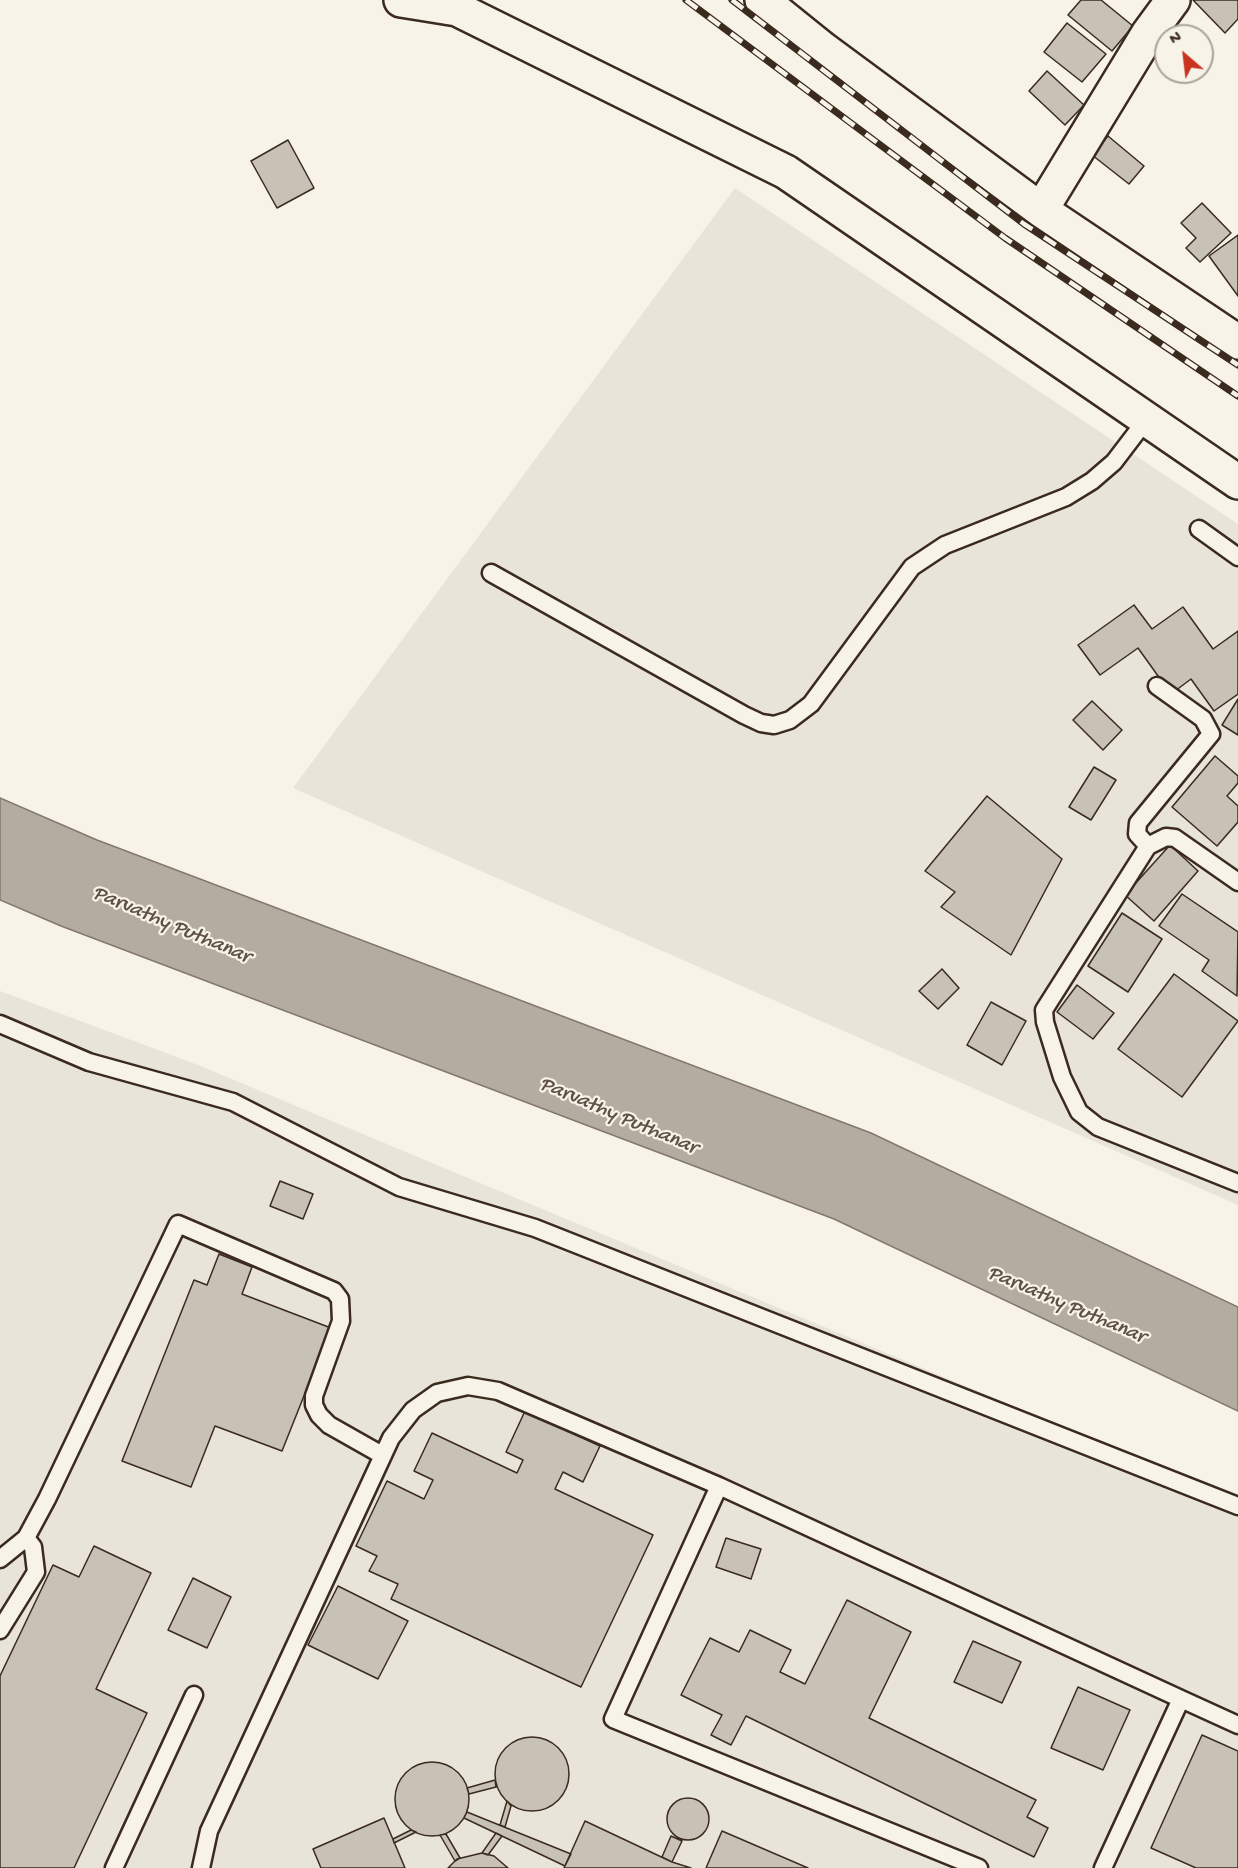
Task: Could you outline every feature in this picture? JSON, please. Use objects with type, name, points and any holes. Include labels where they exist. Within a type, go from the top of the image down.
[{"type":"main road","points":[[401,0],[457,9],[786,172],[1238,482]]},
{"type":"main road","points":[[762,0],[823,49],[1041,210],[1238,342]]},
{"type":"main road","points":[[1041,210],[1148,34],[1173,0]]},
{"type":"lane","points":[[491,573],[744,715],[761,723],[774,725],[790,720],[811,704],[912,567],[945,545],[1066,496],[1092,482],[1114,462],[1146,420]]},
{"type":"lane","points":[[1199,528],[1238,557]]},
{"type":"lane","points":[[1148,846],[1137,834],[1138,823],[1211,734],[1203,719],[1156,686]]},
{"type":"lane","points":[[1238,882],[1175,838],[1166,837],[1148,846],[1044,1010],[1045,1022],[1062,1077],[1079,1112],[1098,1127],[1238,1183]]},
{"type":"lane","points":[[0,1024],[89,1062],[233,1102],[399,1187],[535,1228],[1238,1506]]},
{"type":"lane","points":[[0,1559],[26,1538],[178,1224],[334,1291],[340,1299],[341,1321],[314,1396],[314,1405],[318,1415],[329,1425],[382,1455]]},
{"type":"lane","points":[[201,1868],[209,1831],[391,1438],[413,1410],[437,1393],[468,1386],[498,1391],[719,1486],[1238,1725]]},
{"type":"lane","points":[[719,1486],[613,1719],[979,1868]]},
{"type":"lane","points":[[0,1630],[36,1572],[33,1547],[26,1538]]},
{"type":"lane","points":[[114,1868],[194,1695]]},
{"type":"lane","points":[[1103,1868],[1181,1700]]},
{"type":"shaded area","points":[[735,188],[1238,524],[1238,1205],[293,788]]},
{"type":"shaded area","points":[[0,991],[198,1065],[1238,1500],[1238,1868],[0,1868]]},
{"type":"water","name":"Parvathy Puthanar","points":[[0,798],[97,840],[871,1133],[1238,1307],[1238,1411],[834,1219],[61,926],[0,900]]},
{"type":"building","points":[[1081,0],[1101,0],[1133,26],[1112,51],[1068,15]]},
{"type":"building","points":[[1193,0],[1238,0],[1238,19],[1225,33]]},
{"type":"building","points":[[1067,23],[1106,54],[1082,82],[1044,52]]},
{"type":"building","points":[[1047,71],[1084,105],[1065,125],[1029,91]]},
{"type":"building","points":[[1108,136],[1144,166],[1129,184],[1092,155]]},
{"type":"building","points":[[288,140],[314,188],[277,208],[251,161]]},
{"type":"building","points":[[1202,203],[1231,233],[1200,262],[1186,248],[1196,238],[1181,223]]},
{"type":"building","points":[[1238,235],[1238,296],[1209,256]]},
{"type":"building","points":[[1134,605],[1152,629],[1183,607],[1213,649],[1238,631],[1238,694],[1214,711],[1191,679],[1171,694],[1138,648],[1100,675],[1078,645]]},
{"type":"building","points":[[1238,699],[1238,735],[1222,725]]},
{"type":"building","points":[[1092,701],[1122,730],[1103,750],[1073,720]]},
{"type":"building","points":[[1215,756],[1238,776],[1238,783],[1227,796],[1238,806],[1238,822],[1217,846],[1172,807]]},
{"type":"building","points":[[1094,767],[1116,780],[1091,820],[1069,807]]},
{"type":"building","points":[[987,796],[1062,859],[1011,955],[941,907],[955,892],[925,871]]},
{"type":"building","points":[[1170,845],[1198,871],[1154,921],[1125,895]]},
{"type":"building","points":[[1182,894],[1238,932],[1237,996],[1202,971],[1209,960],[1159,926]]},
{"type":"building","points":[[1122,913],[1162,939],[1128,992],[1088,966]]},
{"type":"building","points":[[942,969],[959,988],[938,1009],[919,991]]},
{"type":"building","points":[[1174,974],[1238,1021],[1182,1097],[1118,1049]]},
{"type":"building","points":[[1077,985],[1114,1013],[1093,1039],[1057,1012]]},
{"type":"building","points":[[991,1002],[1026,1021],[1002,1065],[967,1045]]},
{"type":"building","points":[[280,1181],[313,1194],[303,1219],[270,1206]]},
{"type":"building","points":[[219,1254],[252,1267],[242,1294],[331,1328],[282,1451],[215,1426],[191,1487],[122,1461],[194,1280],[207,1285]]},
{"type":"building","points":[[525,1411],[600,1446],[583,1482],[563,1472],[555,1489],[653,1535],[581,1687],[391,1599],[398,1584],[369,1571],[377,1556],[356,1546],[387,1481],[424,1499],[433,1480],[414,1471],[432,1433],[517,1473],[523,1460],[506,1452]]},
{"type":"building","points":[[726,1538],[761,1549],[751,1579],[716,1567]]},
{"type":"building","points":[[94,1546],[151,1573],[96,1689],[147,1713],[74,1868],[0,1868],[0,1676],[53,1565],[79,1577]]},
{"type":"building","points":[[193,1578],[231,1597],[207,1648],[168,1630]]},
{"type":"building","points":[[338,1586],[408,1621],[378,1679],[308,1645]]},
{"type":"building","points":[[847,1600],[911,1632],[869,1718],[1036,1800],[1027,1817],[1048,1828],[1034,1857],[746,1716],[731,1745],[711,1735],[722,1715],[681,1695],[710,1638],[739,1652],[750,1630],[791,1650],[780,1672],[805,1684]]},
{"type":"building","points":[[973,1641],[1021,1662],[1002,1703],[954,1682]]},
{"type":"building","points":[[1078,1687],[1130,1710],[1103,1770],[1051,1748]]},
{"type":"building","points":[[1202,1735],[1238,1751],[1238,1868],[1196,1868],[1151,1848]]},
{"type":"building","points":[[525,1737],[539,1737],[553,1743],[563,1753],[569,1767],[569,1781],[563,1795],[553,1805],[539,1811],[525,1811],[511,1805],[501,1795],[495,1781],[495,1767],[501,1753],[511,1743]]},
{"type":"building","points":[[425,1762],[439,1762],[453,1768],[463,1778],[469,1792],[469,1806],[463,1820],[453,1830],[439,1836],[425,1836],[411,1830],[401,1820],[395,1806],[395,1792],[401,1778],[411,1768]]},
{"type":"building","points":[[495,1780],[496,1787],[469,1794],[467,1788]]},
{"type":"building","points":[[688,1798],[703,1804],[709,1819],[703,1834],[688,1840],[673,1834],[667,1819],[673,1804]]},
{"type":"building","points":[[507,1801],[511,1806],[505,1827],[500,1825]]},
{"type":"building","points":[[467,1812],[571,1854],[565,1866],[464,1818]]},
{"type":"building","points":[[384,1818],[405,1868],[321,1868],[313,1849]]},
{"type":"building","points":[[585,1821],[672,1862],[691,1868],[564,1868]]},
{"type":"building","points":[[411,1830],[416,1832],[394,1843],[393,1839]]},
{"type":"building","points":[[722,1831],[808,1868],[706,1868]]},
{"type":"building","points":[[496,1833],[502,1836],[488,1855],[482,1853]]},
{"type":"building","points":[[446,1834],[460,1858],[455,1861],[440,1835]]},
{"type":"building","points":[[671,1836],[682,1841],[672,1862],[662,1857]]},
{"type":"building","points":[[482,1853],[494,1856],[508,1868],[448,1868],[457,1859]]},
{"type":"railway","points":[[686,0],[1005,238],[1238,396]]},
{"type":"railway","points":[[732,0],[1024,224],[1238,365]]}]
